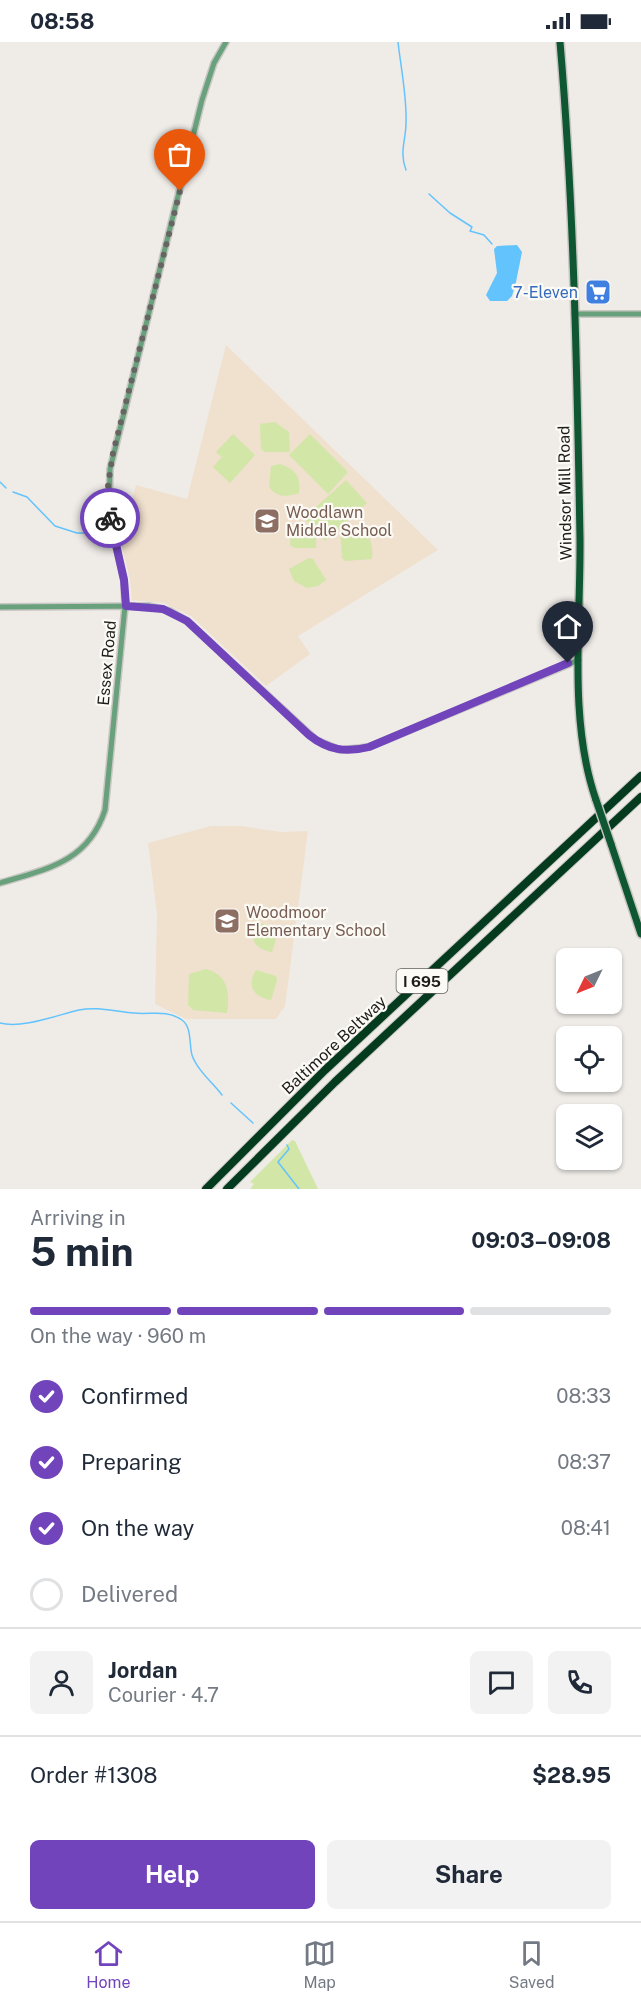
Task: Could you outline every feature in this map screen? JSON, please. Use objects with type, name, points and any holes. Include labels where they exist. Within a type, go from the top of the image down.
[{"type":"highway","name":"Baltimore Beltway","points":[[206,1189],[317,1078],[641,777]]},
{"type":"highway","name":"Baltimore Beltway","points":[[227,1189],[335,1082],[641,797]]},
{"type":"main road","name":"Windsor Mill Road","points":[[560,42],[571,188],[580,548],[579,660],[585,760],[641,934]]},
{"type":"street","name":"Essex Road","points":[[0,883],[67,860],[91,839],[101,821],[108,788],[126,606],[124,580],[109,516],[108,485],[113,453],[210,73],[226,42]]},
{"type":"street","points":[[574,314],[641,314]]},
{"type":"street","points":[[0,607],[149,606],[178,615],[194,626],[309,735],[322,744],[339,750],[369,747],[579,660]]},
{"type":"shaded area","name":"Woodlawn Middle School","points":[[226,345],[438,550],[298,636],[310,654],[266,686],[191,616],[164,603],[132,600],[130,579],[121,543],[136,485],[187,499]]},
{"type":"shaded area","name":"Woodmoor Elementary School","points":[[211,826],[241,826],[281,832],[308,831],[285,1006],[276,1019],[186,1019],[155,1004],[157,913],[148,843]]},
{"type":"green space","points":[[275,422],[289,432],[290,452],[265,452],[261,449],[260,424]]},
{"type":"green space","points":[[233,434],[255,455],[230,483],[213,467],[222,457],[216,452]]},
{"type":"green space","points":[[310,434],[348,472],[328,494],[289,455]]},
{"type":"green space","points":[[280,464],[290,468],[296,474],[299,493],[282,496],[269,487],[271,466]]},
{"type":"green space","points":[[346,480],[367,503],[325,541],[304,518]]},
{"type":"green space","points":[[300,524],[309,527],[314,532],[316,548],[294,548],[290,545],[291,526]]},
{"type":"green space","points":[[350,526],[361,530],[368,537],[372,547],[372,559],[345,561],[342,558],[340,530]]},
{"type":"green space","points":[[309,558],[313,559],[326,580],[318,586],[307,588],[294,581],[289,569]]},
{"type":"green space","points":[[257,922],[277,928],[278,933],[272,952],[266,951],[254,942],[253,933]]},
{"type":"green space","points":[[206,969],[219,976],[226,986],[227,1013],[193,1010],[188,1005],[189,974]]},
{"type":"green space","points":[[256,970],[276,976],[277,981],[271,1000],[265,999],[253,990],[252,981]]},
{"type":"green space","points":[[292,1140],[295,1141],[318,1189],[250,1189],[254,1184],[250,1182]]},
{"type":"water","points":[[517,245],[522,252],[512,296],[507,301],[490,301],[486,295],[497,273],[494,249],[497,246]]},
{"type":"waterway","points":[[398,42],[406,103],[403,152],[406,170]]},
{"type":"waterway","points":[[429,194],[450,213],[472,227],[470,231],[484,235],[492,244]]},
{"type":"waterway","points":[[0,482],[6,488]]},
{"type":"waterway","points":[[13,492],[27,497],[55,526],[77,533],[85,533],[90,538],[104,539]]},
{"type":"waterway","points":[[0,1023],[29,1023],[86,1009],[170,1015],[185,1023],[189,1032],[194,1061],[222,1095]]},
{"type":"waterway","points":[[231,1103],[253,1123]]},
{"type":"waterway","points":[[287,1145],[289,1149],[278,1162],[299,1189]]},
{"type":"way so far","points":[[110,518],[108,485],[113,453],[180,191]]},
{"type":"place","name":"7-Eleven","points":[[598,292]]},
{"type":"place","name":"Woodlawn Middle School","points":[[267,521]]},
{"type":"place","name":"Woodmoor Elementary School","points":[[227,921]]},
{"type":"route","points":[[110,518],[124,580],[126,606],[149,606],[163,609],[187,621],[309,735],[330,748],[349,751],[369,747],[568,663]]}]
